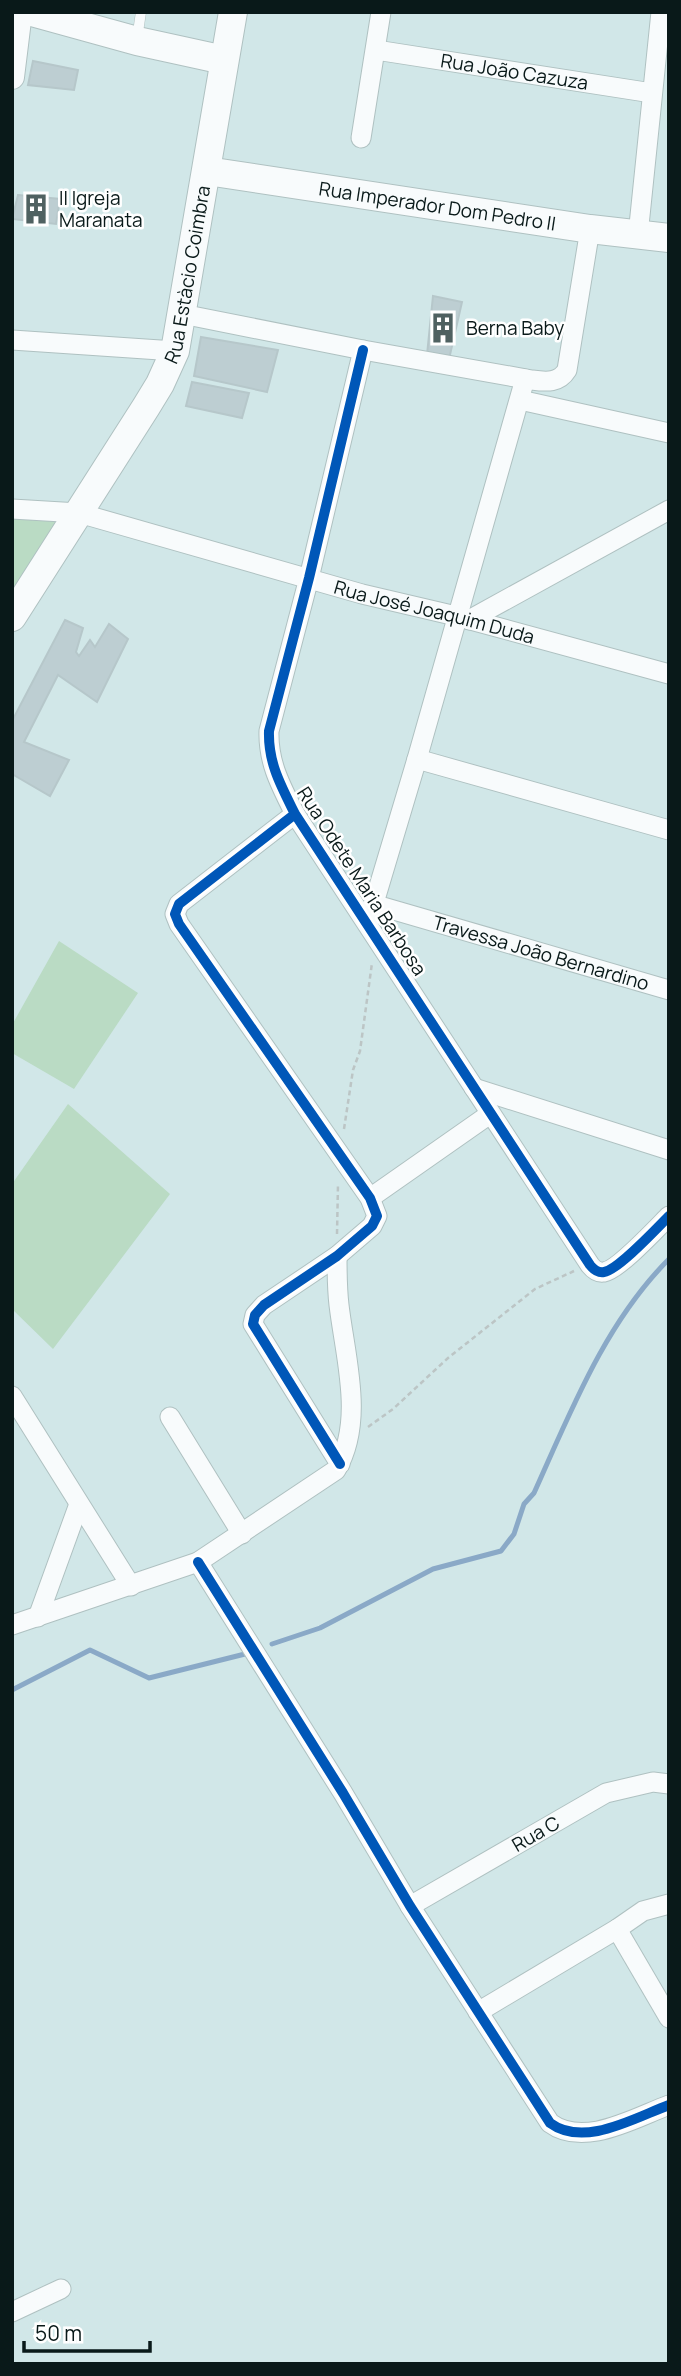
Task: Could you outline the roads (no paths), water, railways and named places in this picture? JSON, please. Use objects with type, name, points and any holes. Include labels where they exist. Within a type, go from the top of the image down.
[{"type":"main road","points":[[33,12],[137,41],[224,60]]},
{"type":"main road","name":"Rua Estàcio Coimbra","points":[[12,617],[160,384],[175,351],[233,12]]},
{"type":"main road","name":"Rua Imperador Dom Pedro II","points":[[207,171],[590,229],[669,238]]},
{"type":"street","points":[[12,77],[20,12]]},
{"type":"street","points":[[361,138],[381,12]]},
{"type":"street","points":[[638,235],[661,12]]},
{"type":"street","name":"Rua João Cazuza","points":[[376,50],[652,93]]},
{"type":"street","points":[[182,313],[363,350],[544,382],[563,377],[567,370],[590,229]]},
{"type":"street","points":[[12,340],[175,351]]},
{"type":"street","name":"Rua Odete Maria Barbosa","points":[[363,350],[309,578],[269,731],[268,748],[275,774],[295,814],[372,921],[490,1114],[596,1272],[614,1268],[669,1216]]},
{"type":"street","points":[[372,921],[418,759],[463,618],[524,379]]},
{"type":"street","points":[[520,400],[669,433]]},
{"type":"street","name":"Rua José Joaquim Duda","points":[[12,509],[79,513],[362,594],[463,618],[669,674]]},
{"type":"street","points":[[463,618],[669,510]]},
{"type":"street","points":[[418,759],[669,830]]},
{"type":"street","points":[[295,814],[179,904],[175,914],[179,924],[376,1210],[375,1221],[337,1256],[264,1305],[255,1315],[253,1324],[340,1464]]},
{"type":"street","name":"Travessa João Bernardino","points":[[372,921],[669,989]]},
{"type":"street","points":[[474,1088],[669,1150]]},
{"type":"street","points":[[370,1198],[490,1114]]},
{"type":"street","points":[[12,1625],[198,1562],[329,1476],[340,1464],[349,1426],[352,1383],[339,1304],[337,1256]]},
{"type":"street","points":[[12,1396],[131,1586]]},
{"type":"street","points":[[170,1418],[242,1534]]},
{"type":"street","points":[[38,1617],[79,1504]]},
{"type":"street","points":[[198,1562],[336,1781],[410,1906],[550,2123],[561,2131],[586,2134],[669,2105]]},
{"type":"street","name":"Rua C","points":[[410,1906],[606,1793],[653,1782],[669,1784]]},
{"type":"street","points":[[478,2012],[617,1929],[642,1911],[669,1904]]},
{"type":"street","points":[[617,1929],[669,2018]]},
{"type":"street","points":[[12,2312],[61,2289]]},
{"type":"lane","points":[[137,41],[141,12]]},
{"type":"waterway","points":[[272,1644],[320,1628],[433,1569],[501,1551],[514,1534],[524,1504],[534,1493],[591,1369],[626,1311],[669,1259]]},
{"type":"waterway","points":[[12,1690],[90,1650],[149,1678],[245,1654]]},
{"type":"place","name":"II Igreja Maranata","points":[[36,209]]},
{"type":"place","name":"Berna Baby","points":[[443,328]]}]
